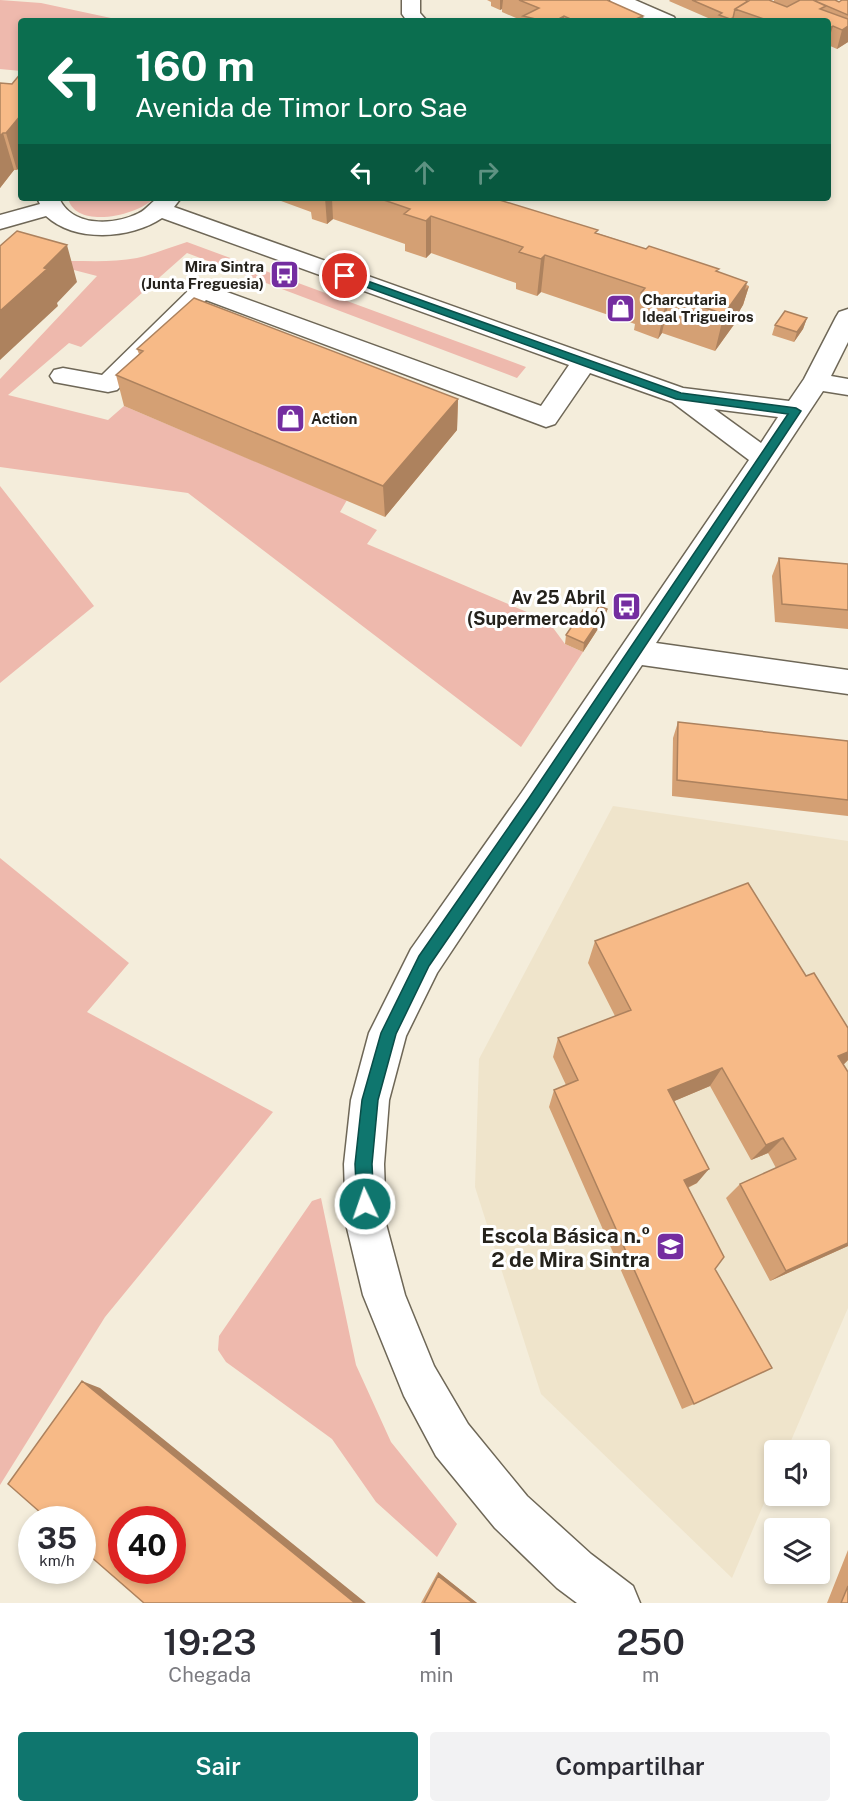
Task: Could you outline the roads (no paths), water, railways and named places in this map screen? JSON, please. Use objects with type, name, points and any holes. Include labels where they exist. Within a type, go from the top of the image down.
[{"type":"street","points":[[411,0],[411,14],[415,18]]},
{"type":"street","points":[[619,0],[660,18]]},
{"type":"street","points":[[0,222],[49,203],[59,217],[73,224],[109,228],[128,225],[146,218],[165,204],[680,396],[796,411]]},
{"type":"street","points":[[63,376],[108,384],[202,290],[546,418],[585,361]]},
{"type":"street","points":[[616,1603],[574,1571],[512,1512],[452,1440],[419,1381],[384,1295],[366,1224],[364,1164],[370,1100],[388,1033],[424,961],[816,381],[840,355],[848,317]]},
{"type":"street","points":[[816,381],[848,387]]},
{"type":"street","points":[[680,396],[764,458]]},
{"type":"street","points":[[634,652],[848,682]]},
{"type":"place","name":"Mira Sintra (Junta Freguesia)","points":[[285,275]]},
{"type":"place","name":"Charcutaria Ideal Trigueiros","points":[[621,308]]},
{"type":"place","name":"Action","points":[[290,418]]},
{"type":"place","name":"Av 25 Abril (Supermercado)","points":[[627,607]]},
{"type":"place","name":"Escola Básica n.º 2 de Mira Sintra","points":[[671,1247]]}]
